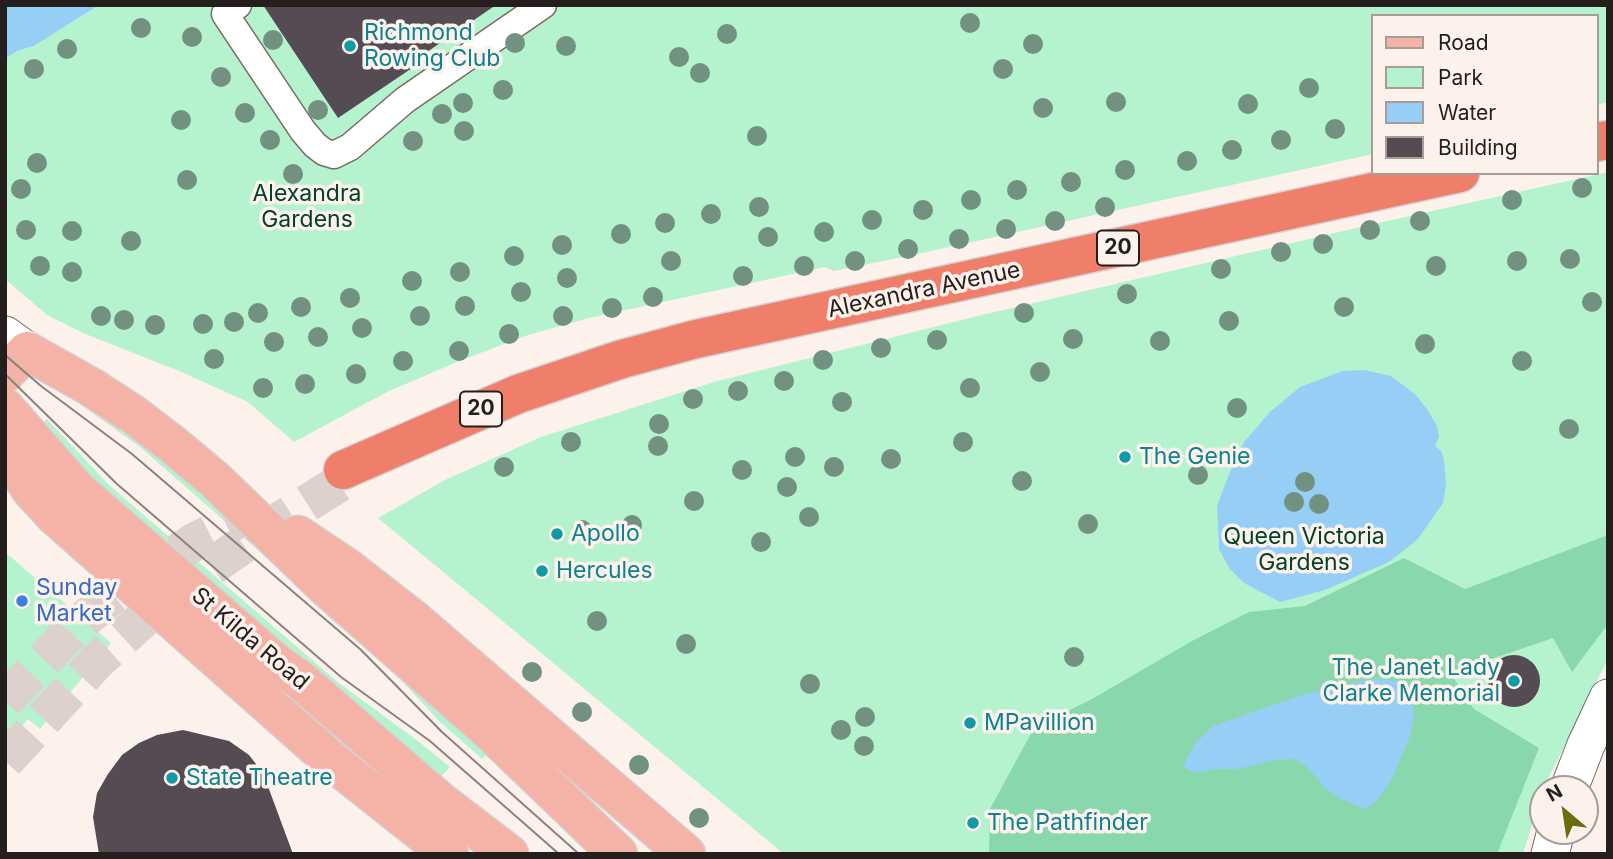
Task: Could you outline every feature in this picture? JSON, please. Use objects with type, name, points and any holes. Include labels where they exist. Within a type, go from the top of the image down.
[{"type":"highway","name":"Alexandra Avenue","points":[[346,474],[461,417],[563,377],[696,339],[1451,175]]},
{"type":"main road","points":[[13,353],[91,387],[135,415],[215,480],[326,587],[491,732],[618,854]]},
{"type":"main road","name":"St Kilda Road","points":[[5,408],[77,490],[276,663],[300,680],[441,802],[509,854]]},
{"type":"main road","name":"St Kilda Road","points":[[5,451],[48,509],[334,763],[449,854]]},
{"type":"main road","points":[[215,480],[346,567],[414,620],[686,854]]},
{"type":"main road","points":[[276,663],[334,763]]},
{"type":"street","points":[[231,10],[303,131],[324,152],[334,155],[350,147],[377,122],[435,78],[542,5]]},
{"type":"street","points":[[1574,775],[1608,698]]},
{"type":"green space","name":"Alexandra Gardens","points":[[99,5],[1608,5],[1608,102],[1599,104],[1599,14],[1372,14],[1372,154],[917,254],[834,271],[825,267],[589,318],[528,335],[457,362],[387,392],[294,442],[248,402],[83,333],[47,315],[5,279],[5,59],[17,51],[34,46]]},
{"type":"green space","name":"Queen Victoria Gardens","points":[[1608,172],[1608,659],[1550,775],[1529,775],[1529,834],[1523,854],[784,854],[378,518],[445,480],[541,437],[714,382],[986,314]]},
{"type":"green space","points":[[77,394],[130,428],[490,751],[482,759],[439,721],[378,655],[140,447],[73,399]]},
{"type":"green space","points":[[47,419],[109,485],[339,683],[450,767],[437,781],[104,493],[41,425]]},
{"type":"green space","points":[[1608,535],[1608,624],[1572,672],[1553,638],[1450,673],[1474,709],[1539,748],[1497,854],[989,854],[990,809],[1034,728],[1092,699],[1192,641],[1249,612],[1305,606],[1404,558],[1465,589]]},
{"type":"green space","points":[[5,552],[111,643],[40,729],[28,719],[5,746]]},
{"type":"water","points":[[5,5],[99,5],[34,46],[17,51],[5,59]]},
{"type":"water","points":[[1364,370],[1391,376],[1416,395],[1427,409],[1437,426],[1439,437],[1435,446],[1442,452],[1444,461],[1446,485],[1443,503],[1418,539],[1389,562],[1325,590],[1280,602],[1244,583],[1229,568],[1219,549],[1217,506],[1244,442],[1270,412],[1300,387],[1343,371]]},
{"type":"water","points":[[1371,679],[1404,681],[1410,688],[1414,715],[1411,734],[1391,781],[1376,801],[1365,809],[1327,790],[1307,767],[1294,759],[1195,773],[1183,767],[1194,745],[1213,726],[1305,694]]},
{"type":"building","name":"Richmond Rowing Club","points":[[263,5],[496,5],[418,58],[421,62],[338,118]]},
{"type":"building","name":"The Janet Lady Clarke Memorial","points":[[1514,655],[1524,657],[1532,663],[1538,671],[1538,691],[1532,699],[1524,705],[1514,707],[1504,705],[1496,699],[1490,691],[1488,681],[1490,671],[1496,663],[1504,657]]},
{"type":"building","points":[[183,730],[229,741],[249,755],[263,773],[293,854],[99,854],[93,817],[97,793],[108,774],[122,755],[139,743],[157,735]]},
{"type":"tunnel","points":[[5,761],[97,661],[163,601],[251,539],[349,477]]},
{"type":"tunnel","points":[[5,701],[75,627],[113,595],[194,542],[261,508]]},
{"type":"tram line","points":[[5,355],[41,386],[132,454],[360,649],[442,732],[579,854]]},
{"type":"tram line","points":[[5,374],[117,484],[341,677],[430,741],[559,854]]},
{"type":"place","name":"Richmond Rowing Club","points":[[350,46]]},
{"type":"place","name":"The Genie","points":[[1125,457]]},
{"type":"place","name":"Apollo","points":[[557,534]]},
{"type":"place","name":"Hercules","points":[[542,571]]},
{"type":"place","name":"Sunday Market","points":[[22,601]]},
{"type":"place","name":"The Janet Lady Clarke Memorial","points":[[1514,681]]},
{"type":"place","name":"MPavillion","points":[[970,723]]},
{"type":"place","name":"State Theatre","points":[[172,778]]},
{"type":"place","name":"The Pathfinder","points":[[973,823]]}]
